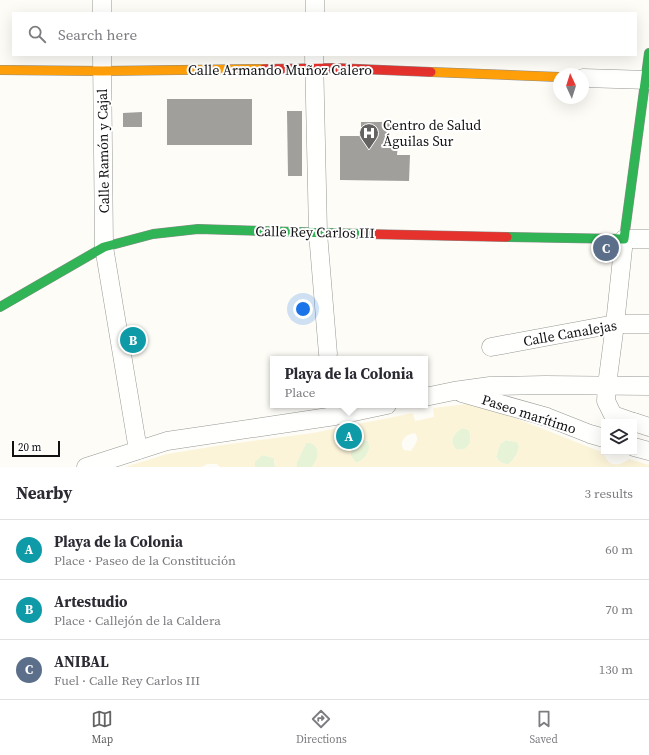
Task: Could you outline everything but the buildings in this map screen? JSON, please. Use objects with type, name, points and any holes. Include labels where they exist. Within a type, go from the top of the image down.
[{"type":"main road","points":[[624,239],[647,80],[649,53]]},
{"type":"main road","name":"Calle Armando Muñoz Calero","points":[[0,70],[102,63],[314,61],[553,77]]},
{"type":"main road","name":"Calle Rey Carlos III","points":[[0,308],[104,247],[153,234],[198,229],[624,239]]},
{"type":"street","points":[[102,0],[102,12]]},
{"type":"street","points":[[315,0],[315,12]]},
{"type":"street","points":[[314,61],[318,233],[328,354]]},
{"type":"street","name":"Calle Ramón y Cajal","points":[[102,63],[104,247],[138,450]]},
{"type":"street","points":[[589,78],[647,80]]},
{"type":"street","points":[[624,239],[616,324],[606,393],[613,415],[625,419]]},
{"type":"street","name":"Calle Rey Carlos III","points":[[624,239],[649,239]]},
{"type":"street","name":"Calle Canalejas","points":[[491,347],[616,324],[649,324]]},
{"type":"street","points":[[428,396],[454,390],[490,386],[518,385],[606,393],[649,386]]},
{"type":"street","name":"Paseo marítimo","points":[[454,390],[547,417],[601,437]]},
{"type":"street","points":[[86,467],[167,441],[334,411],[360,408]]},
{"type":"street","points":[[637,423],[649,427]]},
{"type":"street","points":[[637,448],[649,452]]},
{"type":"green space","points":[[462,428],[469,430],[470,441],[469,445],[465,449],[457,450],[452,441],[454,435]]},
{"type":"green space","points":[[506,440],[517,442],[519,446],[516,455],[509,464],[501,463],[496,457],[500,444]]},
{"type":"green space","points":[[360,441],[368,441],[369,444],[367,454],[362,460],[356,463],[351,456],[351,450]]},
{"type":"green space","points":[[306,443],[312,443],[316,447],[318,452],[317,459],[312,467],[297,467],[296,464]]},
{"type":"green space","points":[[262,455],[274,458],[275,467],[255,467],[254,462]]},
{"type":"sand","points":[[467,404],[492,409],[601,452],[601,455],[605,455],[611,463],[618,464],[629,459],[649,465],[649,467],[312,467],[317,459],[318,452],[312,443],[306,443],[296,464],[297,467],[275,467],[274,458],[262,455],[255,462],[255,467],[220,467],[217,464],[207,464],[202,467],[125,467],[167,454],[313,433],[413,413],[415,421],[434,417],[433,408]],"holes":[[[462,428],[469,430],[470,441],[469,445],[465,449],[457,450],[452,441],[454,435]],[[415,433],[417,438],[411,451],[404,450],[402,447],[402,441],[406,436]],[[506,440],[517,442],[519,446],[516,456],[509,464],[501,463],[496,457],[500,444]],[[360,441],[368,441],[369,444],[367,454],[362,460],[356,463],[351,456],[351,450]]]},
{"type":"traffic: fast","points":[[507,237],[624,239],[649,53]]},
{"type":"traffic: fast","points":[[0,307],[104,247],[153,234],[198,229],[365,234]]},
{"type":"traffic: slow","points":[[0,70],[102,71],[264,69]]},
{"type":"traffic: slow","points":[[431,72],[553,77]]},
{"type":"traffic: jam","points":[[264,69],[335,68],[431,72]]},
{"type":"traffic: jam","points":[[365,234],[507,237]]},
{"type":"place","name":"Centro de Salud Águilas Sur","points":[[369,150]]},
{"type":"place","name":"ANIBAL","points":[[606,248]]},
{"type":"place","name":"Artestudio","points":[[133,340]]},
{"type":"place","name":"Playa de la Colonia","points":[[349,436]]}]
